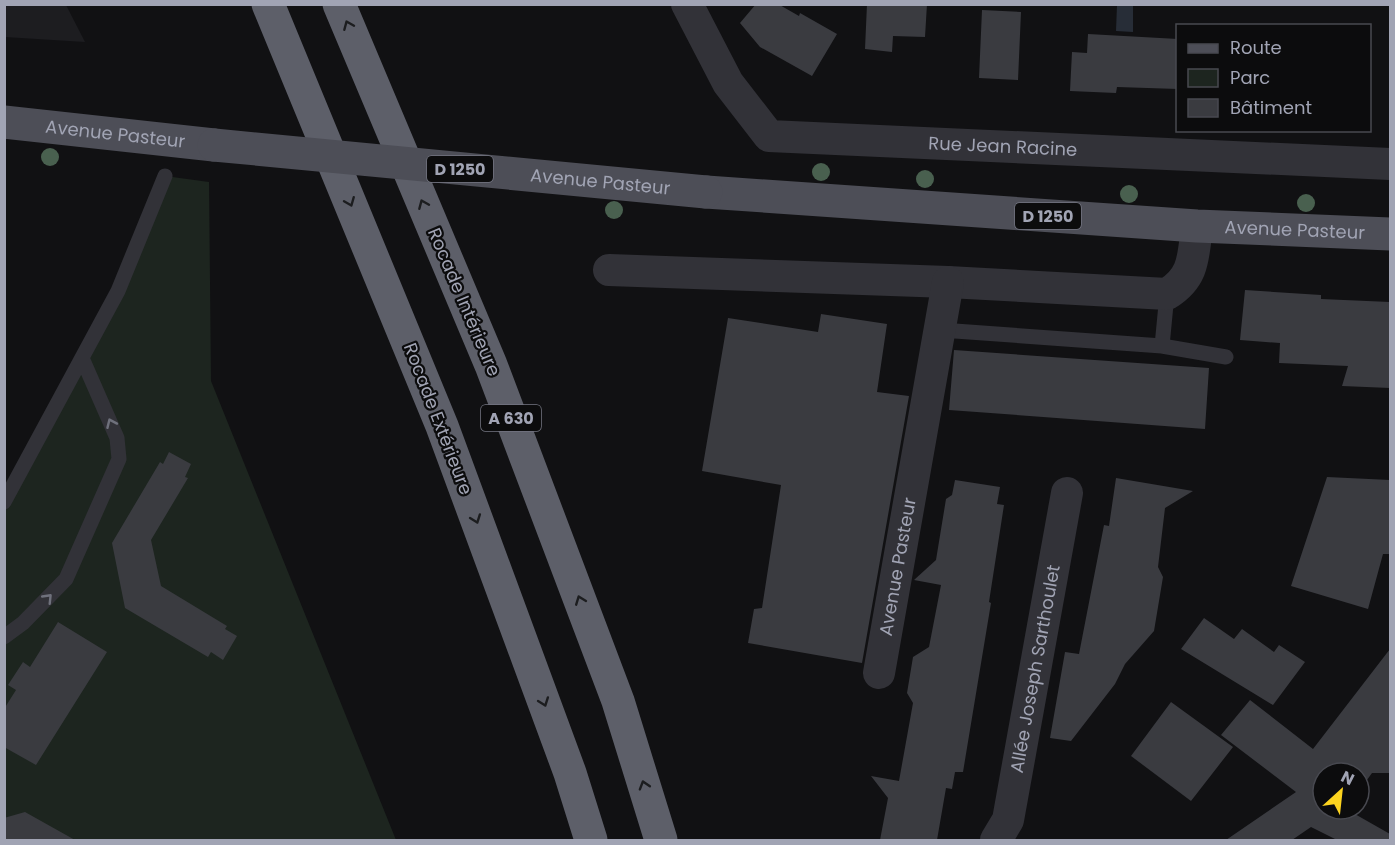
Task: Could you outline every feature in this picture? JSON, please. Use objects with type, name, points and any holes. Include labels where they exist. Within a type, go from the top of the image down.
[{"type":"highway","name":"Rocade Extérieure","points":[[268,4],[442,426],[570,774],[591,840]]},
{"type":"highway","name":"Rocade Intérieure","points":[[339,4],[495,375],[618,701],[661,840]]},
{"type":"main road","name":"Avenue Pasteur","points":[[4,122],[214,145],[706,192],[1197,226],[1390,234]]},
{"type":"street","name":"Rue Jean Racine","points":[[687,4],[728,83],[769,136],[1390,164]]},
{"type":"street","name":"Avenue Pasteur","points":[[1167,294],[1183,284],[1194,254],[1197,226]]},
{"type":"street","points":[[609,270],[948,282],[1167,294]]},
{"type":"street","name":"Avenue Pasteur","points":[[879,674],[948,282]]},
{"type":"street","name":"Allée Joseph Sarthoulet","points":[[996,840],[1008,820],[1067,493]]},
{"type":"lane","points":[[4,502],[118,291],[165,176]]},
{"type":"lane","points":[[1162,346],[1167,294]]},
{"type":"lane","points":[[941,330],[1162,346],[1226,357]]},
{"type":"lane","points":[[4,637],[23,623],[66,579],[119,459],[117,438],[82,358]]},
{"type":"shaded area","points":[[4,5],[66,5],[85,42],[5,37]]},
{"type":"shaded area","points":[[1117,5],[1133,5],[1133,32],[1116,31]]},
{"type":"green space","points":[[165,176],[209,182],[211,381],[396,840],[5,840],[5,498],[130,261]]},
{"type":"building","points":[[756,4],[778,4],[799,16],[800,13],[837,34],[812,76],[760,47],[740,23]]},
{"type":"building","points":[[867,4],[927,4],[925,37],[893,36],[892,52],[865,49]]},
{"type":"building","points":[[982,10],[1021,12],[1018,80],[979,78]]},
{"type":"building","points":[[1088,34],[1176,39],[1176,89],[1117,87],[1116,93],[1070,91],[1072,52],[1087,53]]},
{"type":"building","points":[[1245,290],[1321,295],[1321,299],[1390,302],[1390,388],[1342,386],[1348,366],[1279,363],[1280,343],[1240,340]]},
{"type":"building","points":[[821,314],[887,324],[877,392],[909,396],[862,663],[748,643],[754,609],[762,608],[781,485],[702,471],[728,318],[818,332]]},
{"type":"building","points":[[954,350],[1209,368],[1205,429],[949,410]]},
{"type":"building","points":[[169,452],[191,464],[185,477],[188,478],[151,540],[161,586],[227,626],[225,629],[237,636],[223,660],[211,652],[208,657],[125,608],[112,543],[160,462],[163,464]]},
{"type":"building","points":[[1327,477],[1390,480],[1390,554],[1383,554],[1368,609],[1291,586]]},
{"type":"building","points":[[1116,478],[1193,491],[1165,508],[1158,567],[1163,577],[1154,631],[1125,664],[1115,684],[1071,741],[1050,738],[1065,652],[1079,654],[1104,525],[1109,526]]},
{"type":"building","points":[[955,480],[1000,487],[997,504],[1004,505],[989,602],[991,603],[963,772],[955,772],[952,789],[946,788],[937,840],[880,840],[888,798],[871,776],[899,781],[913,703],[907,693],[913,657],[929,647],[941,585],[914,580],[936,560],[946,499],[952,495]]},
{"type":"building","points":[[1204,618],[1234,639],[1242,629],[1274,652],[1279,645],[1305,662],[1273,705],[1181,649]]},
{"type":"building","points":[[58,622],[107,652],[36,765],[4,747],[4,709],[16,690],[8,685],[23,662],[30,667]]},
{"type":"building","points":[[1390,649],[1390,773],[1371,774],[1371,761],[1311,761],[1311,821],[1367,821],[1390,834],[1390,840],[1337,840],[1311,827],[1292,840],[1226,840],[1296,792],[1221,735],[1250,700],[1313,749]]},
{"type":"building","points":[[1171,702],[1233,747],[1191,801],[1131,756]]},
{"type":"building","points":[[25,812],[75,840],[4,840],[4,818]]}]
